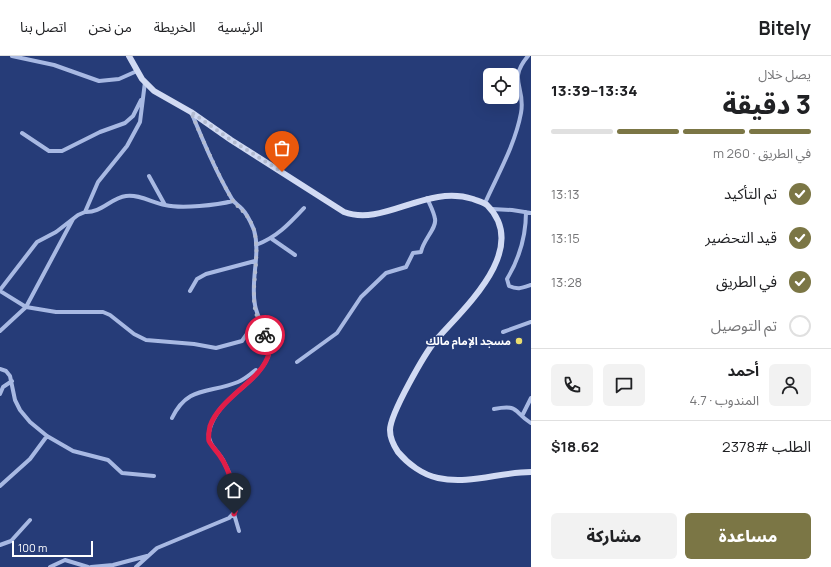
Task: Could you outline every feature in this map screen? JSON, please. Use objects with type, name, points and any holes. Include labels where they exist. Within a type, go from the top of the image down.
[{"type":"main road","points":[[129,56],[137,71],[154,91],[191,112],[332,206],[351,214],[380,213],[427,198],[452,195],[466,197],[485,203],[492,209],[499,217],[505,232],[504,254],[500,264],[482,292],[429,350],[392,417],[390,430],[391,439],[396,450],[408,463],[437,478],[457,480],[476,479],[531,472]]},
{"type":"street","points":[[12,56],[54,65],[99,81],[119,79],[137,71]]},
{"type":"street","points":[[485,203],[516,136],[522,103],[518,82],[518,70],[528,56]]},
{"type":"street","points":[[85,212],[98,182],[127,146],[137,129],[141,116],[141,100],[145,82]]},
{"type":"street","points":[[22,133],[49,151],[62,151],[100,132],[125,123],[133,116],[141,100]]},
{"type":"street","points":[[191,112],[215,166],[233,201],[243,209],[250,221],[256,245],[254,301],[258,318],[270,346],[268,357],[223,405],[214,419],[209,433],[210,443],[220,455],[228,473],[236,501],[236,510],[234,514],[239,531]]},
{"type":"street","points":[[149,176],[165,205]]},
{"type":"street","points":[[233,201],[221,204],[184,207],[165,205],[137,197],[126,196],[94,211],[85,212],[74,218],[56,232],[37,242],[0,290],[26,307],[56,312],[102,312],[110,315],[134,334],[146,340],[194,344],[216,348],[242,341],[258,318]]},
{"type":"street","points":[[297,362],[337,332],[344,324],[356,303],[386,273],[403,269],[408,265],[413,253],[421,252],[422,245],[428,234],[434,230],[436,221],[427,198]]},
{"type":"street","points":[[256,245],[272,238],[284,229],[304,208]]},
{"type":"street","points":[[492,209],[529,213],[526,230],[514,268],[507,279],[509,286],[514,288],[520,289],[531,285]]},
{"type":"street","points":[[0,332],[26,307],[59,249],[74,218]]},
{"type":"street","points":[[272,238],[295,255]]},
{"type":"street","points":[[190,291],[197,279],[206,274],[255,261]]},
{"type":"street","points":[[503,332],[531,322]]},
{"type":"street","points":[[172,418],[176,408],[189,396],[238,382],[261,366]]},
{"type":"street","points":[[0,369],[6,371],[12,380],[15,400],[20,410],[30,422],[47,436],[73,451],[108,460],[124,474],[154,476]]},
{"type":"street","points":[[0,394],[3,387],[12,380]]},
{"type":"street","points":[[522,416],[531,398]]},
{"type":"street","points":[[494,409],[508,406],[519,412],[531,423]]},
{"type":"street","points":[[0,486],[30,459],[47,436]]},
{"type":"street","points":[[136,567],[157,548],[234,514]]},
{"type":"street","points":[[0,545],[11,541],[30,520]]},
{"type":"street","points":[[91,567],[112,565],[149,556]]},
{"type":"street","points":[[50,567],[64,560],[88,567]]},
{"type":"way so far","points":[[265,335],[258,318],[254,301],[255,261],[257,248],[253,229],[243,209],[233,201],[215,166],[191,112],[231,140],[282,172]]},
{"type":"place","name":"مسجد الإمام مالك","points":[[519,341]]},
{"type":"route","points":[[234,514],[236,510],[236,501],[233,488],[224,462],[210,443],[210,426],[223,405],[253,377],[268,357],[270,346],[265,335]]}]
